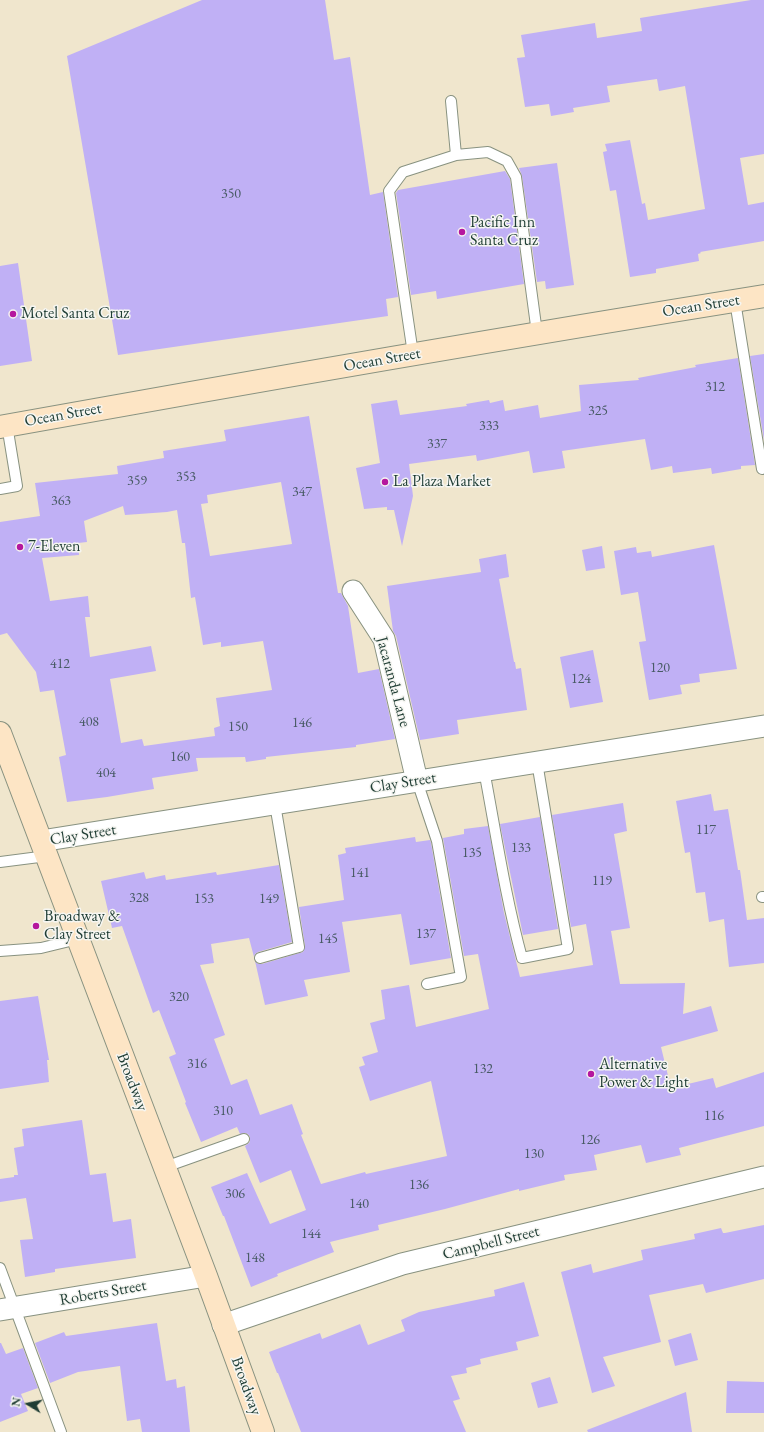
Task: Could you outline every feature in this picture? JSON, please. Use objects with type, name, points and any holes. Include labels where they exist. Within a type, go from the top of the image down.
[{"type":"main road","name":"Ocean Street","points":[[4,426],[413,354],[764,296]]},
{"type":"main road","name":"Broadway","points":[[0,733],[165,1167],[263,1432]]},
{"type":"street","name":"Jacaranda Lane","points":[[353,590],[384,638],[418,781]]},
{"type":"street","name":"Clay Street","points":[[44,849],[275,804],[764,726]]},
{"type":"street","name":"Campbell Street","points":[[223,1325],[402,1264],[764,1177]]},
{"type":"street","name":"Roberts Street","points":[[8,1309],[206,1276]]},
{"type":"lane","points":[[451,101],[456,155]]},
{"type":"lane","points":[[413,354],[389,192],[403,172],[456,155],[488,152],[508,161],[516,177],[537,333]]},
{"type":"lane","points":[[735,301],[762,469],[764,468]]},
{"type":"lane","points":[[0,489],[17,486],[4,426]]},
{"type":"lane","points":[[484,770],[503,875],[522,958],[568,949],[537,762]]},
{"type":"lane","points":[[418,781],[438,841],[461,977],[427,984]]},
{"type":"lane","points":[[260,958],[299,947],[275,804]]},
{"type":"lane","points":[[0,862],[44,849]]},
{"type":"lane","points":[[0,951],[42,948],[78,939]]},
{"type":"lane","points":[[165,1167],[244,1139]]},
{"type":"lane","points":[[0,1268],[8,1309],[61,1432]]},
{"type":"building","points":[[202,0],[325,0],[334,60],[350,57],[370,195],[383,192],[398,297],[386,299],[388,316],[118,355],[67,56]]},
{"type":"building","points":[[751,0],[764,0],[764,154],[740,158],[748,205],[764,202],[764,241],[700,252],[701,253],[698,254],[699,261],[656,269],[656,273],[630,277],[616,190],[610,191],[603,152],[607,151],[605,144],[630,140],[642,204],[645,203],[648,220],[705,209],[685,86],[659,91],[657,79],[607,86],[610,102],[573,108],[574,112],[551,116],[549,104],[525,107],[517,58],[525,57],[521,35],[595,23],[597,38],[642,31],[640,18]]},
{"type":"building","points":[[557,163],[574,285],[546,289],[545,281],[537,282],[522,176],[519,168]]},
{"type":"building","name":"Pacific Inn Santa Cruz","points":[[505,171],[510,179],[524,284],[437,299],[436,291],[411,295],[396,193],[398,190]]},
{"type":"building","name":"Motel Santa Cruz","points":[[18,263],[32,361],[0,366],[0,266]]},
{"type":"building","points":[[764,354],[764,440],[750,356]]},
{"type":"building","points":[[738,358],[755,465],[741,466],[741,469],[712,474],[711,468],[673,473],[672,466],[651,470],[645,439],[562,451],[565,468],[533,473],[529,451],[477,461],[476,455],[409,464],[413,496],[402,546],[394,510],[387,510],[387,507],[364,509],[356,468],[380,463],[371,404],[397,400],[400,415],[467,406],[466,404],[489,400],[490,403],[503,400],[505,411],[538,405],[540,418],[581,411],[579,385],[639,380],[638,378],[696,367],[695,365]]},
{"type":"building","points":[[309,416],[338,593],[341,593],[348,606],[358,673],[379,669],[395,739],[356,745],[356,747],[266,757],[266,759],[246,762],[245,757],[196,758],[198,771],[152,778],[154,789],[67,802],[59,757],[66,755],[54,690],[40,692],[36,672],[7,633],[0,635],[0,522],[40,516],[35,483],[118,474],[117,466],[164,458],[163,451],[226,441],[224,430]],"holes":[[[281,482],[292,544],[210,556],[201,504],[208,503],[207,495]],[[123,506],[125,515],[177,510],[182,543],[185,543],[191,598],[195,597],[203,645],[221,642],[221,647],[263,641],[272,690],[216,698],[220,726],[214,728],[215,736],[144,746],[142,739],[121,743],[110,679],[156,671],[151,646],[90,657],[85,617],[90,617],[88,596],[50,601],[42,558],[79,555],[78,543],[87,542],[84,521]]]},
{"type":"building","points":[[714,545],[737,669],[699,674],[700,682],[680,685],[682,694],[649,700],[639,642],[646,641],[638,592],[621,595],[614,551],[636,547],[637,553],[651,551],[652,557]]},
{"type":"building","points":[[602,546],[605,568],[586,571],[582,550]]},
{"type":"building","points":[[506,554],[509,577],[499,579],[514,662],[516,669],[521,668],[527,710],[457,720],[459,734],[420,740],[396,636],[393,631],[387,586],[481,572],[479,559]]},
{"type":"building","points":[[593,650],[603,702],[570,708],[560,657]]},
{"type":"building","points":[[711,794],[714,811],[728,809],[738,870],[740,870],[747,920],[764,918],[764,963],[729,967],[724,919],[709,922],[705,892],[696,893],[690,852],[685,853],[676,801]]},
{"type":"building","points":[[623,803],[627,831],[614,834],[630,928],[611,931],[620,984],[685,983],[683,1014],[711,1006],[718,1031],[661,1047],[671,1088],[713,1078],[716,1088],[764,1072],[764,1126],[679,1148],[681,1155],[646,1163],[641,1145],[594,1155],[597,1170],[564,1175],[565,1180],[519,1191],[519,1189],[378,1225],[379,1230],[330,1242],[334,1252],[277,1274],[278,1276],[251,1287],[224,1216],[211,1187],[247,1173],[270,1224],[306,1210],[291,1170],[260,1183],[245,1146],[250,1141],[248,1134],[240,1134],[237,1127],[201,1142],[185,1103],[186,1102],[169,1057],[176,1054],[159,1010],[153,1013],[122,926],[112,928],[101,881],[144,872],[146,879],[165,875],[166,880],[216,872],[217,875],[279,865],[292,942],[258,952],[254,957],[249,938],[211,944],[214,963],[200,965],[225,1035],[214,1039],[231,1085],[247,1079],[260,1115],[292,1104],[303,1134],[301,1135],[321,1184],[365,1172],[366,1174],[447,1156],[431,1081],[370,1101],[359,1067],[365,1065],[362,1057],[378,1052],[370,1023],[385,1019],[381,990],[409,985],[416,1027],[489,1009],[478,954],[464,956],[443,838],[464,834],[464,829],[488,826],[504,913],[520,977],[593,965],[586,924],[571,927],[552,815]]},
{"type":"building","points":[[540,817],[558,929],[523,935],[500,824]]},
{"type":"building","points":[[415,837],[416,842],[430,840],[431,843],[451,958],[410,965],[401,914],[342,922],[350,972],[304,980],[308,996],[265,1005],[255,961],[258,964],[262,964],[303,952],[305,946],[299,907],[344,900],[338,855],[346,853],[345,848]]},
{"type":"building","points":[[38,996],[49,1060],[47,1060],[49,1082],[0,1089],[0,1001]]},
{"type":"building","points":[[82,1120],[90,1175],[106,1173],[113,1222],[131,1219],[136,1258],[55,1269],[55,1272],[25,1277],[20,1240],[33,1239],[26,1198],[0,1202],[0,1179],[18,1175],[14,1148],[24,1146],[22,1129]]},
{"type":"building","points":[[764,1225],[764,1279],[706,1293],[703,1284],[649,1295],[661,1342],[603,1357],[615,1386],[592,1393],[561,1272],[591,1264],[593,1273],[643,1260],[641,1250],[695,1239],[694,1234],[721,1228],[723,1233],[725,1233]]},
{"type":"building","points":[[524,1282],[539,1336],[516,1342],[518,1350],[480,1359],[481,1364],[466,1368],[467,1373],[451,1376],[460,1399],[453,1401],[466,1432],[301,1432],[269,1352],[320,1333],[322,1339],[360,1324],[368,1345],[405,1331],[401,1320],[419,1312],[495,1296],[494,1290]]},
{"type":"building","points":[[157,1323],[166,1381],[176,1379],[177,1388],[185,1386],[190,1432],[142,1432],[140,1419],[127,1421],[120,1366],[78,1372],[50,1383],[35,1343],[64,1332],[66,1336]]},
{"type":"building","points":[[691,1333],[698,1360],[675,1366],[668,1340]]},
{"type":"building","points":[[0,1343],[6,1354],[23,1348],[38,1388],[21,1394],[28,1411],[0,1422]]},
{"type":"building","points":[[550,1377],[558,1403],[538,1408],[531,1383]]},
{"type":"building","points":[[727,1381],[764,1382],[764,1413],[726,1413]]},
{"type":"building","points":[[686,1392],[692,1432],[588,1432],[587,1430]]},
{"type":"place","name":"Pacific Inn Santa Cruz","points":[[462,232]]},
{"type":"place","name":"Motel Santa Cruz","points":[[13,314]]},
{"type":"place","name":"La Plaza Market","points":[[385,482]]},
{"type":"place","name":"7-Eleven","points":[[20,547]]},
{"type":"place","name":"Broadway & Clay Street","points":[[36,926]]},
{"type":"place","name":"Alternative Power & Light","points":[[591,1074]]}]
